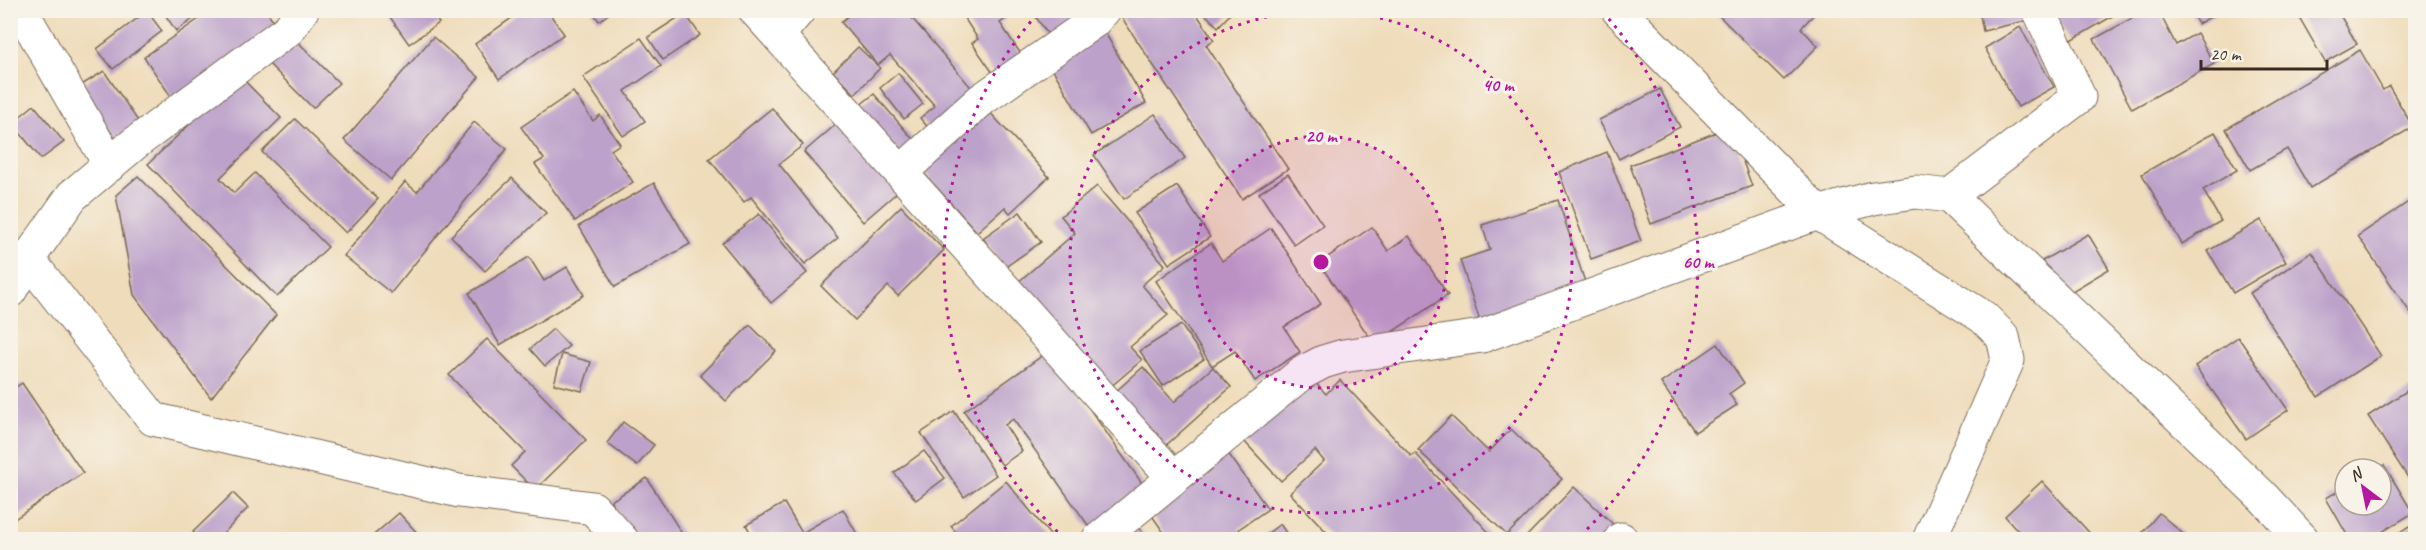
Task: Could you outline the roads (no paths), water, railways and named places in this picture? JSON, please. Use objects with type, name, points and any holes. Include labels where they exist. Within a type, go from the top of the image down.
[{"type":"street","points":[[21,10],[110,165]]},
{"type":"street","points":[[10,291],[28,259],[72,195],[289,28],[302,10]]},
{"type":"street","points":[[755,10],[1173,477]]},
{"type":"street","points":[[778,35],[799,10]]},
{"type":"street","points":[[901,172],[981,100],[1093,21],[1104,10]]},
{"type":"street","points":[[1618,10],[1818,213],[1983,317],[2003,338],[2008,360],[1929,540]]},
{"type":"street","points":[[1949,196],[2079,97],[2039,10]]},
{"type":"street","points":[[1098,540],[1302,373],[1323,362],[1343,356],[1482,336],[1818,213],[1873,198],[1916,192],[1949,196],[2262,496],[2303,540]]},
{"type":"street","points":[[28,259],[153,419],[459,491],[593,508],[622,540]]}]
